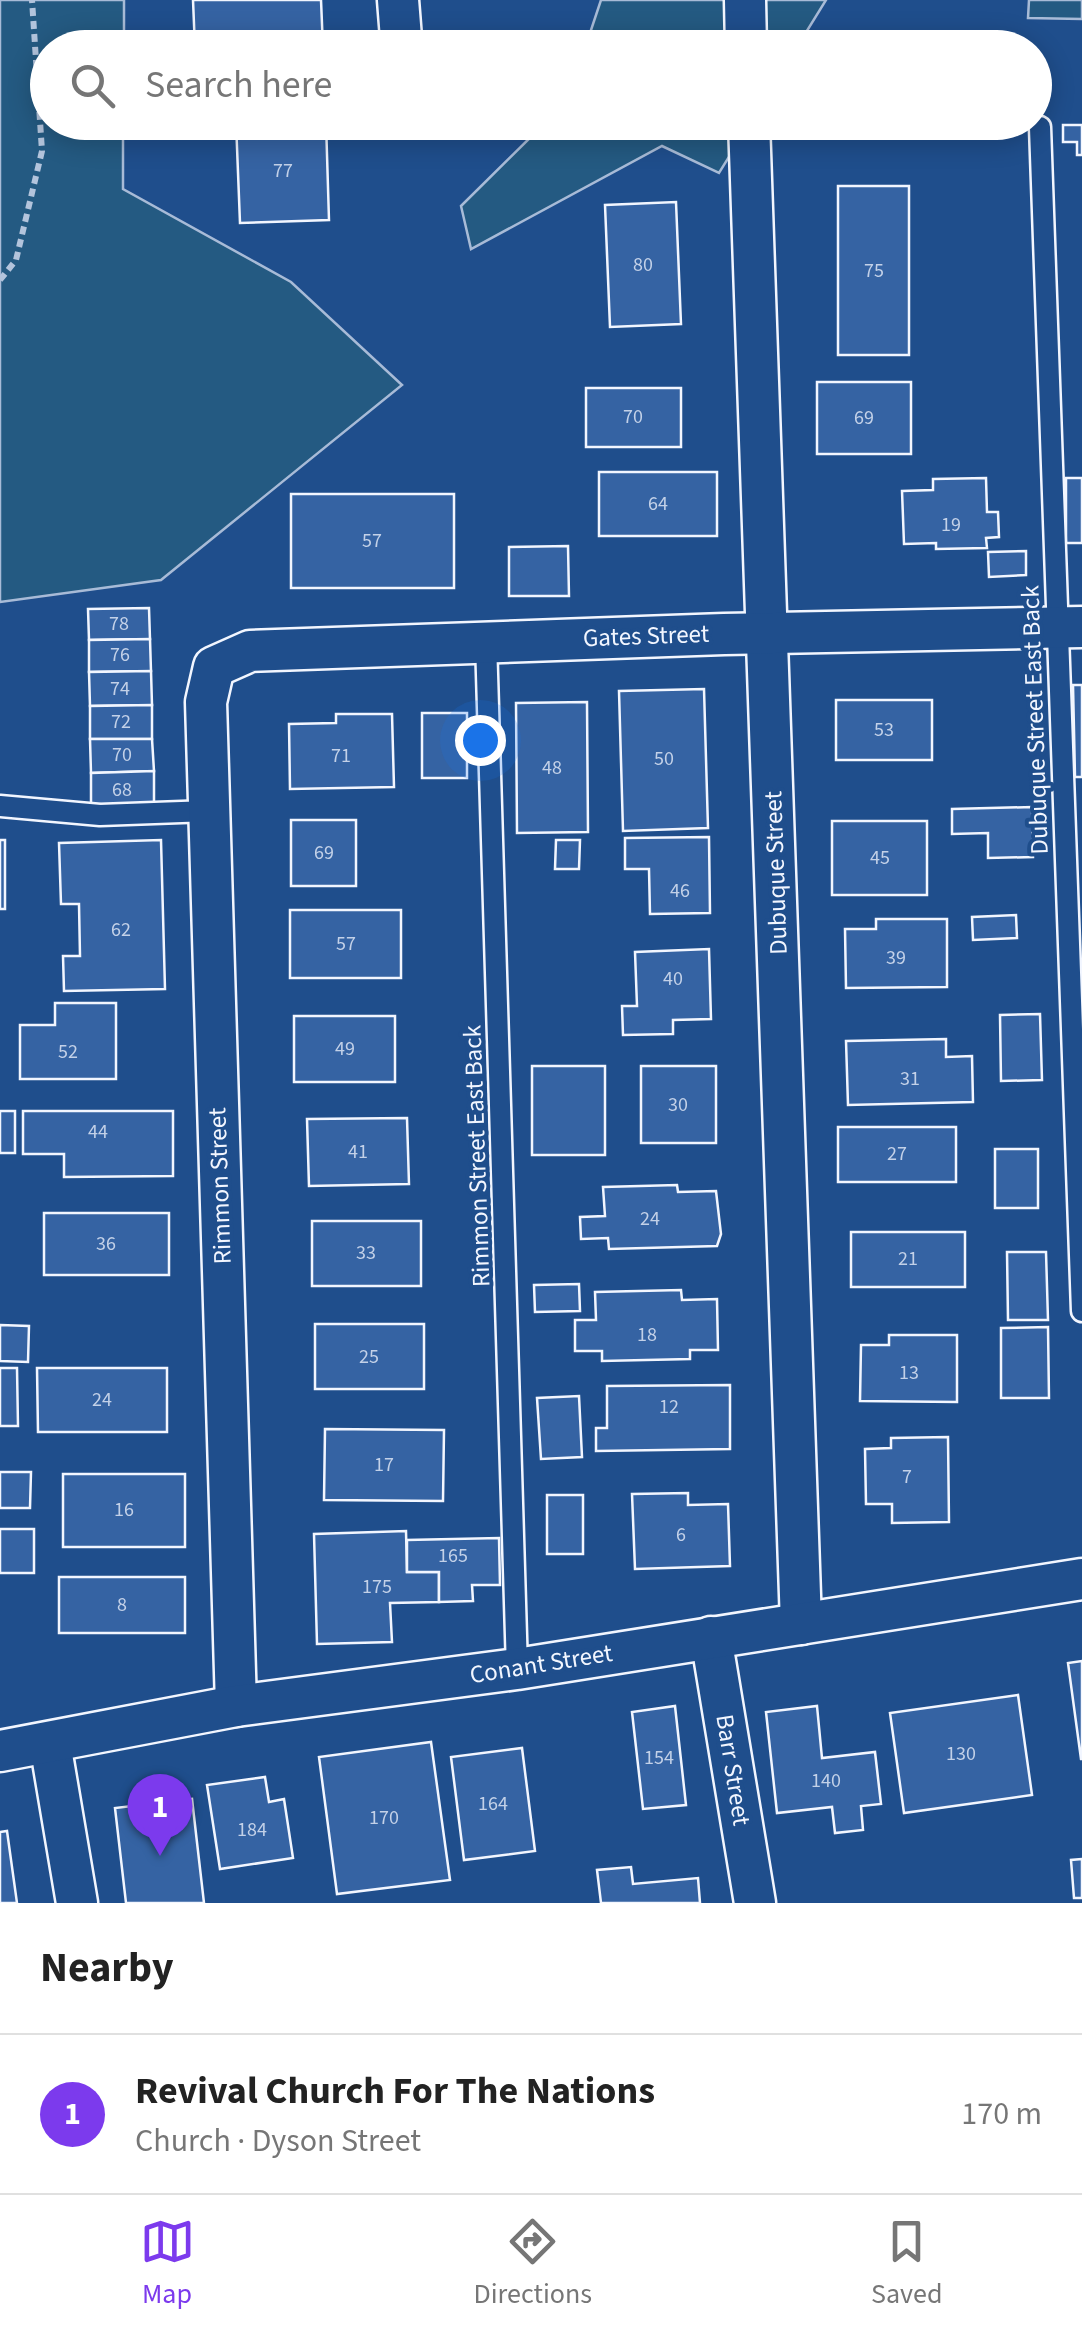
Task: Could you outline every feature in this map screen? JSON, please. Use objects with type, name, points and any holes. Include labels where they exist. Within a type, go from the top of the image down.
[{"type":"street","points":[[744,0],[745,30]]},
{"type":"street","name":"Dubuque Street","points":[[750,140],[801,1624]]},
{"type":"street","name":"Gates Street","points":[[214,668],[250,651],[486,641],[1069,628]]},
{"type":"street","name":"Rimmon Street","points":[[214,668],[206,702],[236,1706]]},
{"type":"street","name":"Conant Street","points":[[0,1751],[236,1706],[517,1669],[1082,1579]]},
{"type":"street","name":"Barr Street","points":[[711,1637],[755,1903]]},
{"type":"street","points":[[50,1742],[77,1903]]},
{"type":"lane","name":"Dubuque Street East Back","points":[[1041,140],[1069,628],[1082,1312]]},
{"type":"lane","name":"Rimmon Street East Back","points":[[486,641],[517,1669]]},
{"type":"lane","points":[[0,806],[100,815],[209,811]]},
{"type":"path","points":[[32,0],[34,30]]},
{"type":"path","points":[[0,280],[16,260],[41,140]]},
{"type":"shaded area","points":[[0,0],[124,0],[124,30],[30,30],[30,140],[123,140],[123,189],[291,282],[402,385],[161,580],[0,602]]},
{"type":"shaded area","points":[[601,0],[826,0],[807,30],[591,30]]},
{"type":"shaded area","points":[[1029,0],[1082,0],[1082,19],[1028,18]]},
{"type":"shaded area","points":[[528,140],[739,140],[719,173],[662,146],[471,249],[461,206]]},
{"type":"building","points":[[193,0],[321,0],[322,30],[194,30]]},
{"type":"building","points":[[1063,125],[1082,125],[1082,155],[1077,155],[1077,142],[1063,142]]},
{"type":"building","points":[[237,140],[327,140],[329,220],[240,223]]},
{"type":"building","points":[[838,186],[909,186],[909,355],[838,355]]},
{"type":"building","points":[[676,202],[681,324],[610,327],[605,205]]},
{"type":"building","points":[[817,382],[911,382],[911,454],[817,454]]},
{"type":"building","points":[[586,388],[681,388],[681,447],[586,447]]},
{"type":"building","points":[[599,472],[717,472],[717,536],[599,536]]},
{"type":"building","points":[[986,478],[987,512],[998,512],[999,537],[986,538],[987,548],[936,549],[936,543],[904,544],[902,491],[933,490],[933,479]]},
{"type":"building","points":[[1066,478],[1082,478],[1082,543],[1066,543]]},
{"type":"building","points":[[291,494],[454,494],[454,588],[291,588]]},
{"type":"building","points":[[568,546],[569,596],[509,596],[509,547]]},
{"type":"building","points":[[1026,551],[1026,575],[989,577],[988,552]]},
{"type":"building","points":[[149,608],[150,639],[89,640],[88,609]]},
{"type":"building","points":[[150,639],[151,671],[89,672],[89,640]]},
{"type":"building","points":[[151,671],[152,705],[90,706],[89,672]]},
{"type":"building","points":[[1073,685],[1082,685],[1082,777],[1075,777]]},
{"type":"building","points":[[704,689],[708,828],[623,831],[619,691]]},
{"type":"building","points":[[836,700],[932,700],[932,760],[836,760]]},
{"type":"building","points":[[587,702],[588,832],[517,833],[516,703]]},
{"type":"building","points":[[152,705],[152,739],[90,739],[90,706]]},
{"type":"building","points":[[422,713],[467,713],[467,778],[422,778]]},
{"type":"building","points":[[336,714],[392,714],[394,787],[290,789],[289,724],[336,723]]},
{"type":"building","points":[[90,739],[152,739],[154,771],[91,773]]},
{"type":"building","points":[[154,771],[154,807],[91,808],[91,773]]},
{"type":"building","points":[[1032,807],[1033,857],[988,858],[988,833],[952,834],[952,809]]},
{"type":"building","points":[[291,820],[356,820],[356,886],[291,886]]},
{"type":"building","points":[[832,821],[927,821],[927,895],[832,895]]},
{"type":"building","points":[[709,837],[710,913],[650,914],[649,869],[625,869],[625,838]]},
{"type":"building","points":[[0,840],[5,840],[5,909],[0,909]]},
{"type":"building","points":[[161,840],[165,989],[64,991],[63,956],[80,956],[79,904],[61,904],[59,843]]},
{"type":"building","points":[[556,840],[580,840],[579,869],[555,869]]},
{"type":"building","points":[[290,910],[401,910],[401,978],[290,978]]},
{"type":"building","points":[[1016,915],[1017,938],[973,940],[972,917]]},
{"type":"building","points":[[876,919],[947,919],[947,987],[846,988],[845,929],[876,929]]},
{"type":"building","points":[[709,949],[711,1019],[673,1020],[673,1034],[623,1035],[622,1006],[637,1006],[635,952]]},
{"type":"building","points":[[55,1003],[116,1003],[116,1079],[20,1079],[20,1025],[55,1025]]},
{"type":"building","points":[[1040,1014],[1042,1080],[1001,1081],[1000,1015]]},
{"type":"building","points":[[294,1016],[395,1016],[395,1082],[294,1082]]},
{"type":"building","points":[[946,1039],[946,1057],[972,1056],[973,1102],[848,1105],[846,1041]]},
{"type":"building","points":[[532,1066],[605,1066],[605,1155],[532,1155]]},
{"type":"building","points":[[641,1066],[716,1066],[716,1143],[641,1143]]},
{"type":"building","points":[[0,1111],[15,1111],[15,1153],[0,1153]]},
{"type":"building","points":[[23,1111],[173,1111],[173,1176],[64,1177],[64,1154],[23,1154]]},
{"type":"building","points":[[407,1118],[409,1184],[309,1186],[307,1119]]},
{"type":"building","points":[[838,1127],[956,1127],[956,1182],[838,1182]]},
{"type":"building","points":[[995,1149],[1038,1149],[1038,1208],[995,1208]]},
{"type":"building","points":[[677,1185],[678,1192],[716,1191],[721,1234],[717,1246],[609,1249],[608,1238],[581,1239],[580,1217],[605,1216],[603,1187]]},
{"type":"building","points":[[44,1213],[169,1213],[169,1275],[44,1275]]},
{"type":"building","points":[[312,1221],[421,1221],[421,1286],[312,1286]]},
{"type":"building","points":[[851,1232],[965,1232],[965,1287],[851,1287]]},
{"type":"building","points":[[1007,1252],[1046,1252],[1048,1320],[1008,1320]]},
{"type":"building","points":[[579,1284],[580,1311],[535,1312],[534,1285]]},
{"type":"building","points":[[681,1290],[682,1300],[717,1299],[718,1350],[690,1350],[690,1359],[602,1361],[602,1351],[575,1351],[575,1320],[596,1320],[595,1292]]},
{"type":"building","points":[[315,1324],[424,1324],[424,1389],[315,1389]]},
{"type":"building","points":[[0,1325],[29,1326],[28,1362],[0,1361]]},
{"type":"building","points":[[1048,1327],[1049,1398],[1001,1398],[1001,1328]]},
{"type":"building","points":[[889,1335],[957,1335],[957,1402],[860,1401],[861,1345],[889,1345]]},
{"type":"building","points":[[0,1368],[17,1368],[18,1426],[0,1426]]},
{"type":"building","points":[[37,1368],[167,1368],[167,1432],[38,1432]]},
{"type":"building","points":[[730,1385],[730,1449],[596,1451],[596,1428],[607,1428],[607,1386]]},
{"type":"building","points":[[579,1396],[582,1457],[541,1459],[537,1398]]},
{"type":"building","points":[[325,1429],[444,1430],[443,1501],[324,1500]]},
{"type":"building","points":[[948,1437],[949,1522],[892,1523],[892,1504],[866,1504],[865,1449],[891,1448],[891,1438]]},
{"type":"building","points":[[0,1472],[31,1472],[30,1508],[0,1508]]},
{"type":"building","points":[[63,1474],[185,1474],[185,1547],[63,1547]]},
{"type":"building","points":[[688,1493],[688,1505],[728,1504],[730,1566],[635,1569],[632,1494]]},
{"type":"building","points":[[547,1495],[583,1495],[583,1554],[547,1554]]},
{"type":"building","points":[[0,1529],[34,1529],[34,1573],[0,1573]]},
{"type":"building","points":[[406,1531],[407,1572],[439,1572],[439,1602],[390,1603],[392,1642],[317,1644],[314,1534]]},
{"type":"building","points":[[499,1538],[500,1585],[472,1585],[473,1601],[439,1602],[439,1572],[407,1572],[407,1540]]},
{"type":"building","points":[[59,1577],[185,1577],[185,1633],[59,1633]]},
{"type":"building","points":[[1082,1661],[1082,1759],[1081,1759],[1068,1663]]},
{"type":"building","points":[[1018,1695],[1032,1795],[904,1813],[890,1713]]},
{"type":"building","points":[[675,1706],[686,1805],[643,1809],[632,1712]]},
{"type":"building","points":[[817,1706],[822,1758],[875,1752],[881,1804],[861,1806],[863,1830],[835,1833],[832,1807],[777,1813],[766,1712]]},
{"type":"building","points":[[431,1742],[450,1880],[337,1894],[319,1757]]},
{"type":"building","points":[[522,1748],[535,1851],[464,1860],[451,1757]]},
{"type":"building","points":[[265,1777],[269,1802],[284,1799],[293,1858],[220,1869],[207,1785]]},
{"type":"building","points":[[192,1799],[204,1903],[126,1903],[115,1808]]},
{"type":"building","points":[[7,1831],[17,1903],[0,1903],[0,1832]]},
{"type":"building","points":[[1082,1859],[1082,1898],[1074,1898],[1071,1860]]},
{"type":"building","points":[[631,1867],[633,1884],[698,1878],[700,1903],[601,1903],[597,1870]]},
{"type":"place","name":"Revival Church For The Nations","points":[[160,1856]]}]
